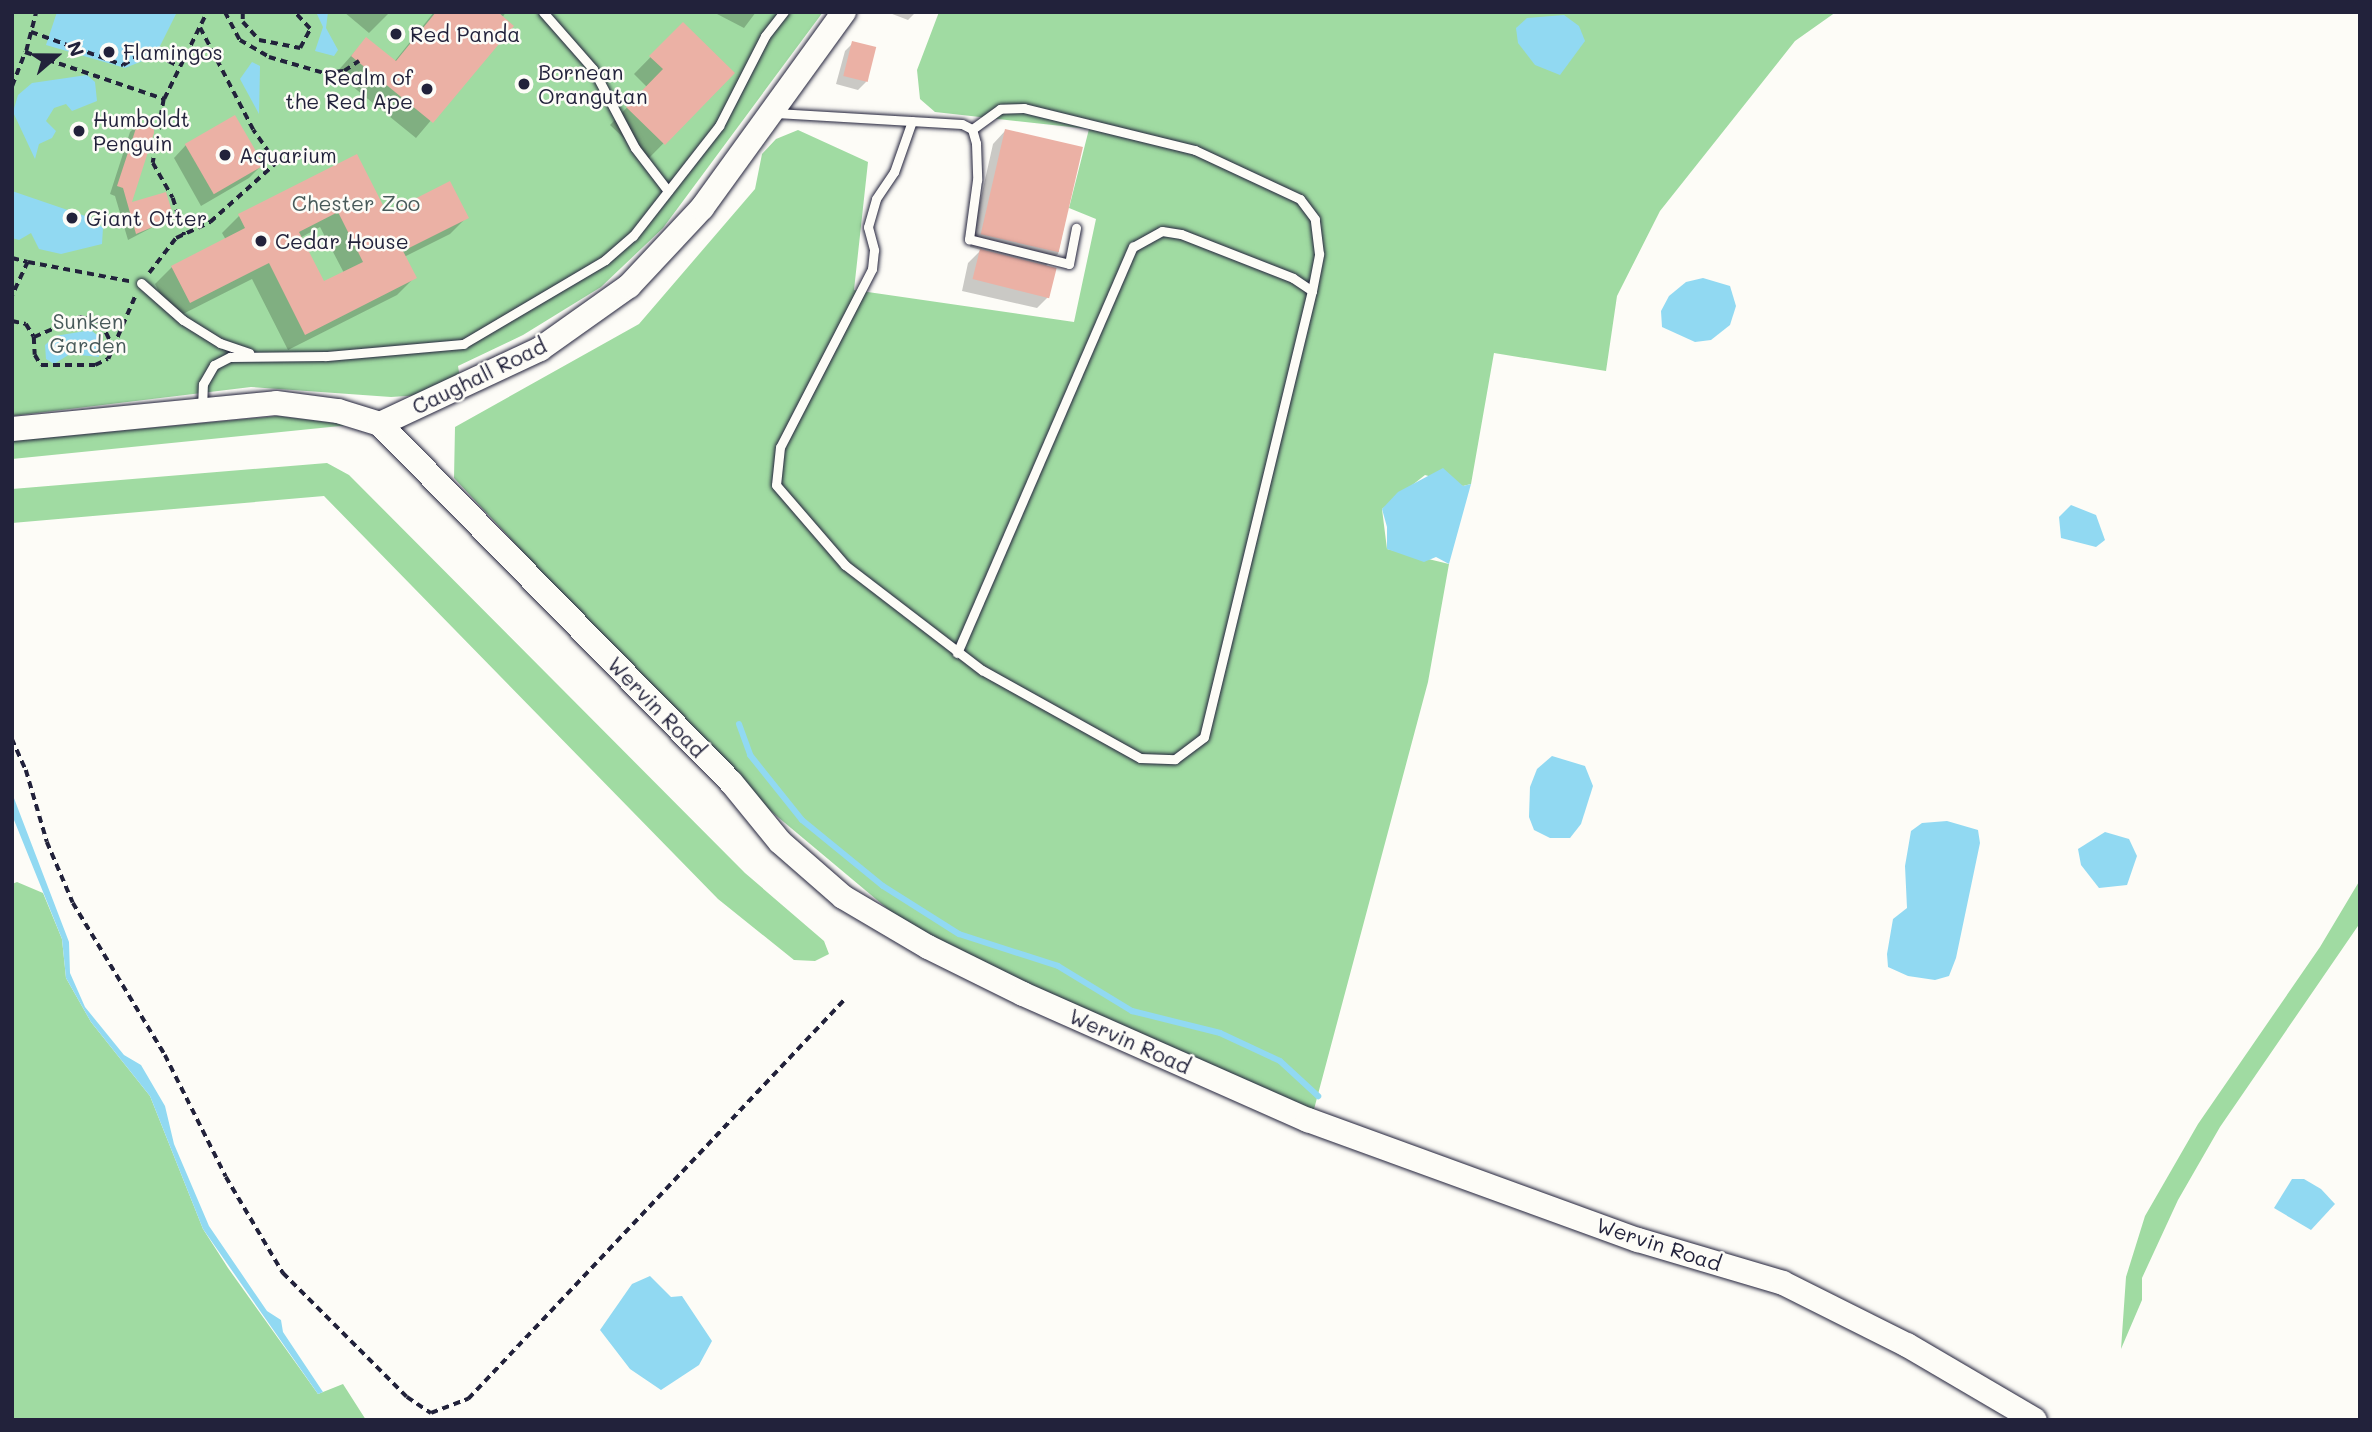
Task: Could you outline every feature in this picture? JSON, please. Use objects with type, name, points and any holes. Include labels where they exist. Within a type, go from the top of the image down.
[{"type":"street","name":"Caughall Road","points":[[380,424],[540,349],[629,286],[702,208],[844,12]]},
{"type":"street","points":[[12,429],[276,403],[338,411],[380,424]]},
{"type":"street","name":"Wervin Road","points":[[380,424],[731,782],[780,842],[864,909],[928,947],[1023,994],[1308,1120],[1638,1240],[1783,1283],[1907,1345],[2035,1420]]},
{"type":"lane","points":[[543,12],[593,69],[635,148],[668,191]]},
{"type":"lane","points":[[141,283],[183,320],[220,343],[251,354],[326,356],[463,344],[605,260],[633,236],[719,126],[765,36],[784,12]]},
{"type":"lane","points":[[912,121],[870,218],[872,269],[780,447],[776,485],[845,565],[957,653],[1140,758],[1175,759],[1192,750],[1204,737],[1312,291],[1317,234],[1315,219],[1300,199],[1195,150],[1024,108],[1000,108],[972,129]]},
{"type":"lane","points":[[771,113],[962,124],[972,129]]},
{"type":"lane","points":[[972,129],[977,180],[969,239],[1069,264],[1076,228]]},
{"type":"lane","points":[[957,653],[1132,247],[1148,235],[1162,231],[1181,234],[1293,278],[1312,291]]},
{"type":"lane","points":[[202,412],[204,384],[215,365],[251,354]]},
{"type":"path","points":[[12,86],[26,52],[36,12]]},
{"type":"path","points":[[184,235],[173,198],[153,163],[163,99],[177,65],[207,12]]},
{"type":"path","points":[[225,12],[240,40],[269,57],[324,73],[344,71],[359,61]]},
{"type":"path","points":[[243,12],[243,22],[259,40],[300,48],[310,29],[294,12]]},
{"type":"path","points":[[12,321],[26,324],[34,337],[35,355],[41,365],[95,365],[108,359],[141,283],[176,238],[210,222],[276,163],[253,130],[200,28]]},
{"type":"path","points":[[31,32],[123,65],[147,50],[164,55],[177,65]]},
{"type":"path","points":[[26,52],[163,99]]},
{"type":"path","points":[[12,258],[141,283]]},
{"type":"path","points":[[12,296],[28,262]]},
{"type":"path","points":[[34,337],[80,317],[101,322],[113,347]]},
{"type":"path","points":[[12,739],[73,902],[165,1055],[226,1177],[284,1273],[407,1397],[431,1413],[468,1399],[845,999]]},
{"type":"green space","name":"Chester Zoo","points":[[12,12],[823,12],[663,228],[601,287],[523,335],[458,366],[460,378],[421,395],[391,397],[251,387],[12,416]]},
{"type":"green space","points":[[939,12],[1836,12],[1795,41],[1660,211],[1617,296],[1606,371],[1494,353],[1471,484],[1463,486],[1425,475],[1382,509],[1387,549],[1449,564],[1428,682],[1313,1113],[938,951],[742,787],[454,478],[455,427],[639,324],[755,189],[762,154],[776,139],[798,130],[868,162],[854,290],[1074,322],[1096,219],[1069,208],[1089,129],[935,112],[920,99],[917,70]]},
{"type":"green space","points":[[278,416],[350,425],[12,459],[12,441]]},
{"type":"green space","points":[[327,463],[349,475],[745,873],[824,941],[829,954],[815,961],[794,960],[718,899],[324,496],[12,523],[12,489]]},
{"type":"green space","points":[[2360,880],[2360,923],[2220,1127],[2178,1200],[2142,1278],[2142,1300],[2121,1349],[2126,1277],[2145,1216],[2198,1124],[2320,947]]},
{"type":"green space","points":[[17,882],[43,893],[62,939],[66,978],[91,1022],[150,1096],[203,1229],[228,1268],[318,1394],[343,1384],[366,1420],[12,1420],[12,884]]},
{"type":"water","name":"Flamingos","points":[[57,12],[177,12],[155,56],[125,68],[46,45]]},
{"type":"water","points":[[316,12],[328,12],[326,28],[338,50],[334,56],[315,51],[323,27]]},
{"type":"water","points":[[1564,15],[1579,26],[1585,41],[1560,75],[1535,65],[1518,43],[1516,28],[1527,18]]},
{"type":"water","points":[[252,62],[260,66],[259,114],[240,79]]},
{"type":"water","points":[[87,75],[95,82],[97,101],[72,111],[66,104],[54,108],[46,121],[56,131],[52,138],[39,144],[35,159],[13,112],[18,95],[32,83]]},
{"type":"water","points":[[12,191],[91,218],[103,228],[102,244],[61,254],[39,249],[31,233],[19,240],[12,238]]},
{"type":"water","points":[[1703,278],[1730,286],[1736,306],[1730,325],[1711,340],[1695,342],[1662,327],[1661,311],[1669,296],[1686,282]]},
{"type":"water","points":[[91,330],[98,336],[99,357],[70,354],[54,364],[46,359],[45,345],[55,336]]},
{"type":"water","points":[[1443,468],[1463,486],[1471,484],[1449,564],[1436,557],[1424,562],[1387,549],[1387,527],[1382,509],[1398,492]]},
{"type":"water","points":[[2071,505],[2096,515],[2105,540],[2096,547],[2061,538],[2059,517]]},
{"type":"water","points":[[1552,756],[1585,766],[1593,786],[1581,824],[1570,838],[1550,838],[1534,830],[1529,817],[1530,787],[1537,769]]},
{"type":"water","points":[[12,793],[69,942],[70,973],[85,1007],[124,1055],[141,1065],[165,1106],[174,1144],[209,1226],[267,1311],[281,1320],[283,1332],[323,1392],[318,1394],[203,1229],[150,1096],[91,1022],[66,978],[62,939],[12,815]]},
{"type":"water","points":[[1947,821],[1978,830],[1980,843],[1956,958],[1949,976],[1935,980],[1908,976],[1888,967],[1887,954],[1893,919],[1907,908],[1905,866],[1911,831],[1922,823]]},
{"type":"water","points":[[2105,832],[2129,839],[2137,856],[2127,885],[2099,888],[2081,865],[2078,849]]},
{"type":"water","points":[[2292,1179],[2304,1179],[2321,1189],[2335,1204],[2311,1230],[2274,1208]]},
{"type":"water","points":[[650,1276],[671,1297],[682,1296],[712,1341],[699,1365],[661,1390],[630,1369],[600,1330],[632,1284]]},
{"type":"building","name":"Realm of the Red Ape","points":[[436,12],[498,12],[514,26],[433,123],[351,56],[366,37],[396,61]]},
{"type":"building","points":[[683,22],[735,73],[665,145],[626,107],[663,69],[649,56]]},
{"type":"building","points":[[852,41],[876,47],[868,82],[843,76]]},
{"type":"building","name":"Aquarium","points":[[235,115],[264,165],[214,194],[185,144]]},
{"type":"building","points":[[138,122],[154,127],[154,133],[132,202],[166,192],[174,218],[136,234],[123,188],[117,186]]},
{"type":"building","points":[[1005,129],[1083,147],[1059,252],[981,234]]},
{"type":"building","name":"Cedar House","points":[[357,154],[387,213],[450,181],[469,218],[403,251],[417,278],[305,335],[269,263],[190,303],[171,266],[245,228],[238,214]],"holes":[[[338,212],[363,262],[324,281],[299,232]]]},
{"type":"building","points":[[980,249],[1057,268],[1049,298],[973,279]]},
{"type":"waterway","points":[[739,724],[750,755],[802,820],[883,886],[959,934],[1058,966],[1132,1011],[1220,1033],[1280,1061],[1318,1096]]},
{"type":"place","name":"Red Panda","points":[[396,34]]},
{"type":"place","name":"Flamingos","points":[[109,52]]},
{"type":"place","name":"Bornean Orangutan","points":[[524,84]]},
{"type":"place","name":"Realm of the Red Ape","points":[[427,89]]},
{"type":"place","name":"Humboldt Penguin","points":[[79,131]]},
{"type":"place","name":"Aquarium","points":[[225,155]]},
{"type":"place","name":"Giant Otter","points":[[72,218]]},
{"type":"place","name":"Cedar House","points":[[261,241]]},
{"type":"park label","name":"Sunken Garden","points":[[88,333]]}]
